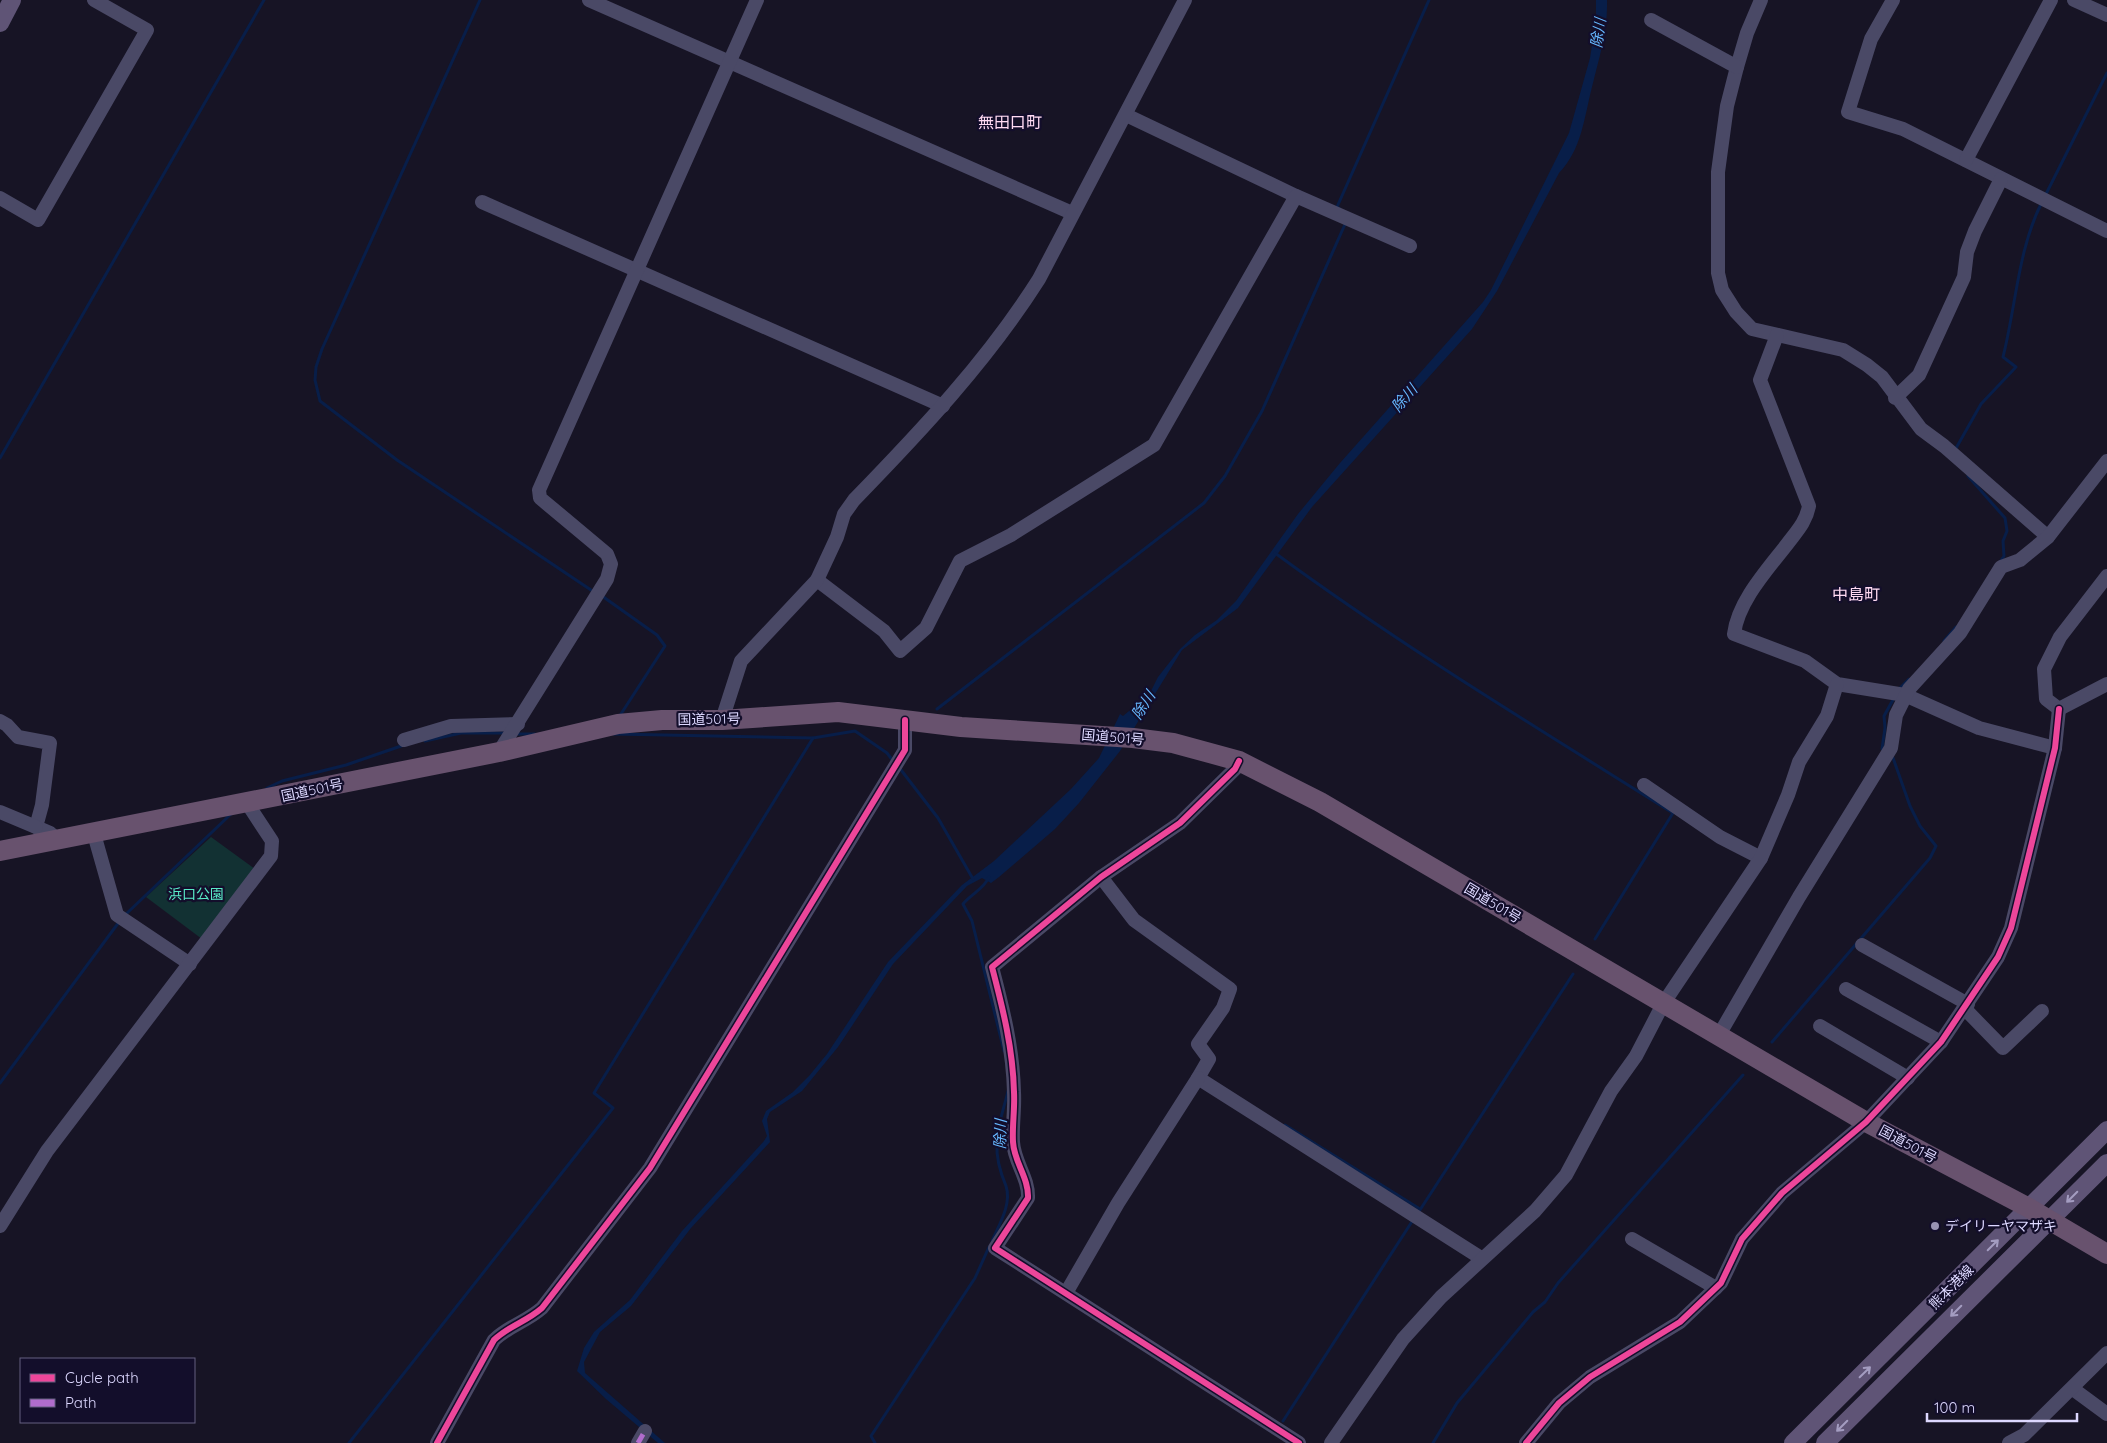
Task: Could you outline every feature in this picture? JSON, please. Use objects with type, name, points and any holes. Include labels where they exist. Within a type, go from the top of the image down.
[{"type":"highway","name":"国道501号","points":[[0,852],[499,752],[618,724],[662,720],[722,720],[838,712],[961,727],[1133,738],[1173,743],[1239,761],[1320,802],[1866,1122],[2029,1208],[2107,1254]]},
{"type":"main road","points":[[0,23],[12,0]]},
{"type":"main road","name":"熊本港線","points":[[1793,1443],[2107,1130]]},
{"type":"main road","name":"熊本港線","points":[[1825,1443],[2107,1163]]},
{"type":"street","points":[[0,198],[38,220],[147,30],[94,0]]},
{"type":"street","points":[[589,0],[1072,213]]},
{"type":"street","points":[[499,752],[607,579],[611,564],[607,554],[540,498],[539,490],[757,0]]},
{"type":"street","points":[[722,720],[741,661],[817,580],[837,538],[844,514],[854,500],[943,406],[1015,317],[1038,280],[1186,0]]},
{"type":"street","points":[[1761,0],[1747,33],[1727,106],[1718,172],[1718,273],[1722,290],[1736,312],[1752,328],[1777,335],[1810,340],[1843,350],[1882,377],[1921,429],[1944,446],[2048,537]]},
{"type":"street","points":[[1893,0],[1871,39],[1848,112],[1903,129],[2107,231]]},
{"type":"street","points":[[1966,160],[2051,0]]},
{"type":"street","points":[[2074,0],[2107,16]]},
{"type":"street","points":[[1652,20],[1737,67]]},
{"type":"street","points":[[1126,116],[1296,196],[1410,246]]},
{"type":"street","points":[[1896,398],[1919,375],[1964,276],[1970,246],[2001,178]]},
{"type":"street","points":[[817,580],[884,631],[900,651],[926,628],[960,561],[1011,535],[1154,445],[1296,196]]},
{"type":"street","points":[[482,202],[943,406]]},
{"type":"street","points":[[1777,335],[1760,380],[1809,506],[1807,518],[1766,571],[1746,602],[1735,623],[1734,634],[1805,661],[1837,684],[1905,695],[1979,728],[2055,748]]},
{"type":"street","points":[[1719,1035],[1799,897],[1891,748],[1896,715],[1905,695],[1960,633],[2001,567],[2020,560],[2048,537],[2107,461]]},
{"type":"street","points":[[2059,709],[2046,699],[2044,669],[2060,636],[2107,576]]},
{"type":"street","points":[[1330,1443],[1403,1340],[1441,1297],[1534,1211],[1566,1175],[1611,1091],[1636,1056],[1664,1004],[1761,858],[1788,795],[1799,762],[1827,716],[1837,684]]},
{"type":"street","points":[[2059,709],[2107,684]]},
{"type":"street","points":[[1526,1443],[1559,1402],[1590,1377],[1680,1322],[1716,1288],[1721,1283],[1742,1239],[1782,1193],[1866,1122],[1941,1042],[1967,1006],[1998,956],[2011,928],[2055,748],[2059,709]]},
{"type":"street","points":[[437,1443],[494,1340],[505,1329],[530,1319],[542,1308],[650,1168],[904,750],[905,720]]},
{"type":"street","points":[[0,721],[7,725],[18,737],[50,743],[42,805],[36,827]]},
{"type":"street","points":[[404,740],[451,726],[518,724]]},
{"type":"street","points":[[1239,761],[1235,769],[1180,823],[1102,877],[992,968],[1007,1023],[1012,1060],[1014,1093],[1013,1144],[1028,1190],[1028,1198],[995,1248],[1299,1443]]},
{"type":"street","points":[[1644,786],[1720,837],[1761,858]]},
{"type":"street","points":[[0,1226],[47,1151],[271,856],[272,842],[247,803]]},
{"type":"street","points":[[0,812],[50,833],[58,840]]},
{"type":"street","points":[[94,834],[117,915],[190,964]]},
{"type":"street","points":[[1066,1294],[1118,1203],[1209,1060],[1198,1044],[1223,1008],[1230,989],[1134,920],[1102,877]]},
{"type":"street","points":[[1862,944],[1967,1006],[2003,1048],[2042,1011]]},
{"type":"street","points":[[1846,989],[1941,1042]]},
{"type":"street","points":[[1820,1026],[1908,1078]]},
{"type":"street","points":[[1198,1078],[1481,1258]]},
{"type":"street","points":[[1632,1239],[1716,1288]]},
{"type":"street","points":[[2009,1443],[2024,1435],[2107,1354]]},
{"type":"street","points":[[2073,1389],[2107,1414]]},
{"type":"green space","name":"浜口公園","points":[[211,837],[255,869],[202,939],[146,897]]},
{"type":"water","points":[[1596,0],[1607,0],[1605,34],[1581,133],[1573,154],[1559,173],[1497,291],[1472,329],[1312,507],[1238,608],[1182,650],[1120,751],[1079,803],[1055,829],[991,883],[982,878],[967,886],[893,964],[838,1047],[802,1091],[770,1112],[767,1119],[770,1142],[691,1228],[631,1306],[600,1332],[584,1362],[585,1373],[665,1443],[658,1443],[606,1399],[577,1371],[584,1348],[594,1332],[630,1300],[682,1231],[764,1141],[767,1136],[762,1121],[766,1111],[793,1092],[809,1076],[827,1054],[888,962],[962,885],[994,861],[1071,789],[1099,758],[1120,714],[1123,716],[1135,706],[1146,701],[1158,677],[1180,649],[1195,635],[1217,620],[1236,601],[1298,514],[1340,463],[1483,302],[1491,290],[1569,133],[1590,58],[1596,20]]},
{"type":"waterway","points":[[0,458],[264,0]]},
{"type":"waterway","points":[[480,0],[322,349],[316,367],[315,380],[320,401],[397,460],[594,592]]},
{"type":"waterway","points":[[1339,208],[1337,207],[1429,0]]},
{"type":"waterway","points":[[2045,196],[2107,73]]},
{"type":"waterway","points":[[1955,450],[1981,404],[2016,367],[2003,357],[2023,258],[2034,220],[2042,202]]},
{"type":"waterway","points":[[937,709],[1204,503],[1225,476],[1262,411],[1346,222]]},
{"type":"waterway","points":[[1968,476],[2005,518],[2007,531],[2003,541],[2004,556],[2000,562]]},
{"type":"waterway","points":[[1275,553],[1323,588],[1422,654],[1673,813],[1595,939]]},
{"type":"waterway","points":[[602,596],[657,635],[665,646],[619,717]]},
{"type":"waterway","points":[[1944,641],[1956,627]]},
{"type":"waterway","points":[[1898,690],[1909,679]]},
{"type":"waterway","points":[[1884,750],[1882,749],[1885,728],[1884,716],[1894,698]]},
{"type":"waterway","points":[[614,734],[813,738],[855,731],[887,753],[894,762]]},
{"type":"waterway","points":[[425,741],[461,733],[505,733]]},
{"type":"waterway","points":[[516,734],[535,734]]},
{"type":"waterway","points":[[349,1443],[613,1108],[594,1093],[813,738]]},
{"type":"waterway","points":[[267,788],[282,781],[346,765],[404,745]]},
{"type":"waterway","points":[[1772,1042],[1930,858],[1936,846],[1920,826],[1910,806],[1892,755]]},
{"type":"waterway","points":[[898,766],[938,818],[973,879]]},
{"type":"waterway","points":[[125,915],[231,814]]},
{"type":"waterway","name":"除川","points":[[989,877],[984,885],[963,904],[972,921],[1004,1051]]},
{"type":"waterway","points":[[0,1083],[119,922]]},
{"type":"waterway","points":[[1418,1213],[1573,974]]},
{"type":"waterway","points":[[1433,1443],[1457,1403],[1533,1312],[1545,1302],[1558,1283],[1743,1075]]},
{"type":"waterway","name":"除川","points":[[992,1241],[1004,1214],[1007,1200],[1006,1186],[997,1155],[997,1137],[1008,1091]]},
{"type":"waterway","points":[[1285,1125],[1420,1209]]},
{"type":"waterway","points":[[1283,1421],[1413,1220]]},
{"type":"waterway","name":"除川","points":[[875,1443],[871,1436],[975,1278],[989,1247]]},
{"type":"marked path","points":[[638,1443],[645,1431]]},
{"type":"cycle path","points":[[1526,1443],[1559,1403],[1590,1377],[1680,1322],[1721,1283],[1742,1239],[1782,1193],[1866,1122],[1941,1042],[1998,957],[2011,928],[2055,748],[2059,709]]},
{"type":"cycle path","points":[[437,1443],[494,1340],[542,1308],[650,1168],[905,750],[905,720]]},
{"type":"cycle path","points":[[1239,761],[1235,769],[1180,823],[1101,877],[992,967],[1004,1014],[1012,1060],[1014,1149],[1028,1191],[1028,1198],[995,1248],[1299,1443]]},
{"type":"place","name":"デイリーヤマザキ","points":[[1935,1226]]},
{"type":"district","name":"無田口町","points":[[1010,122]]},
{"type":"district","name":"中島町","points":[[1856,594]]}]
